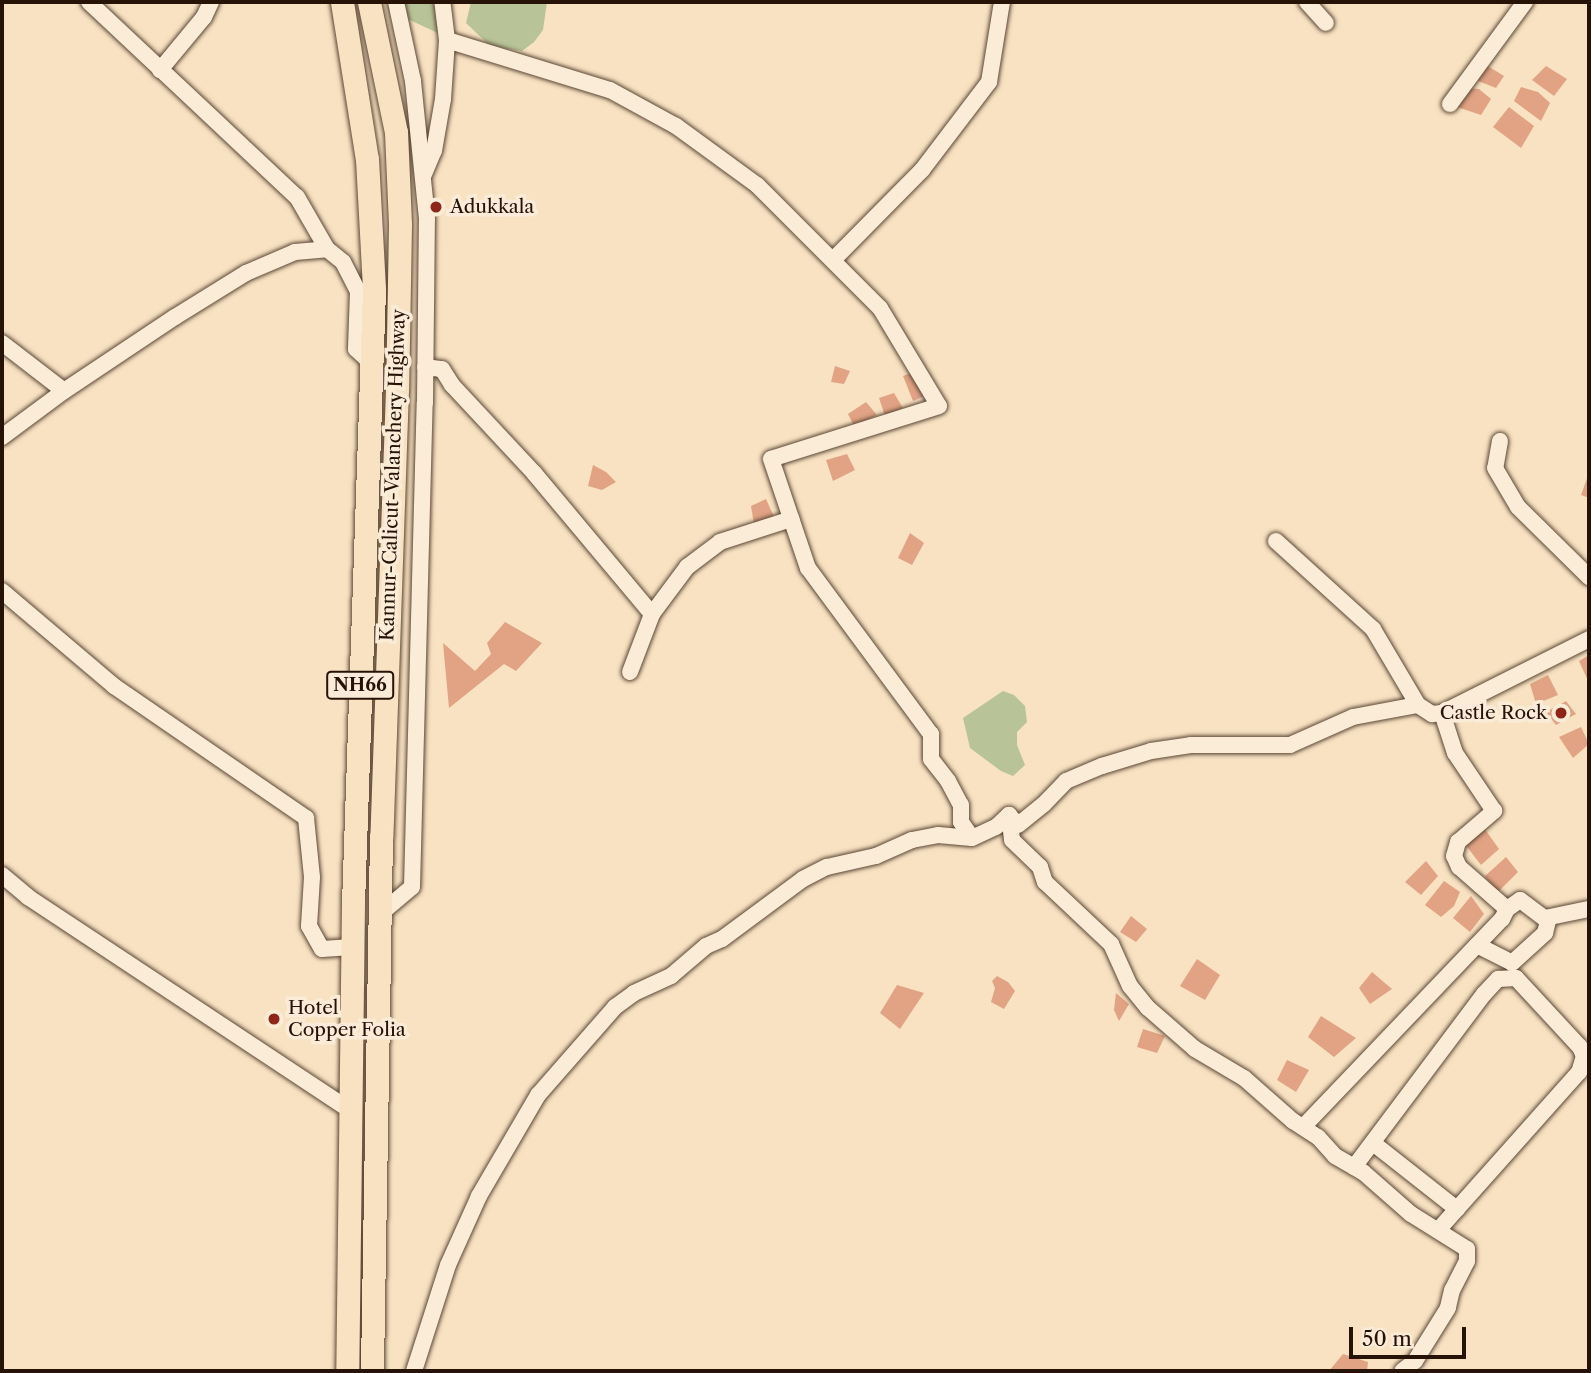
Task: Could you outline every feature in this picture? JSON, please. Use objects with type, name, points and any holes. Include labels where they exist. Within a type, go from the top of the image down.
[{"type":"highway","name":"Kannur-Calicut-Valanchery Highway","points":[[342,2],[367,159],[374,290],[352,947],[347,1371]]},
{"type":"highway","name":"Kannur-Calicut-Valanchery Highway","points":[[369,2],[396,132],[400,225],[379,915],[372,1371]]},
{"type":"street","points":[[89,2],[297,197],[327,248],[344,262],[358,291],[356,349],[371,363]]},
{"type":"street","points":[[160,70],[204,17],[211,2]]},
{"type":"street","points":[[379,915],[412,887],[425,367],[427,219],[413,81],[396,2]]},
{"type":"street","points":[[423,177],[434,151],[441,112],[447,40],[442,2]]},
{"type":"street","points":[[833,260],[922,170],[989,82],[1002,2]]},
{"type":"street","points":[[1307,2],[1326,23]]},
{"type":"street","points":[[1450,104],[1525,2]]},
{"type":"street","points":[[447,40],[610,90],[676,126],[757,185],[880,308],[939,406],[771,459],[808,568],[931,734],[931,759],[948,781],[961,805],[961,822],[972,838]]},
{"type":"street","points":[[2,437],[64,391],[246,273],[295,252],[327,248]]},
{"type":"street","points":[[2,343],[64,391]]},
{"type":"street","points":[[425,367],[442,369],[452,385],[534,473],[652,614]]},
{"type":"street","points":[[1500,441],[1495,468],[1518,507],[1589,577]]},
{"type":"street","points":[[630,672],[652,614],[687,567],[720,542],[791,519]]},
{"type":"street","points":[[1276,541],[1373,629],[1418,705],[1433,714],[1442,713],[1589,639]]},
{"type":"street","points":[[2,591],[114,686],[306,818],[312,877],[309,926],[322,949],[352,947]]},
{"type":"street","points":[[1009,815],[1018,825],[1066,781],[1102,766],[1151,751],[1191,745],[1290,745],[1353,717],[1418,705]]},
{"type":"street","points":[[1442,713],[1455,753],[1494,811],[1458,842],[1454,856],[1459,867],[1507,909]]},
{"type":"street","points":[[414,1371],[447,1265],[480,1196],[538,1095],[600,1022],[634,993],[671,976],[706,946],[722,939],[803,879],[827,867],[876,856],[912,840],[938,835],[972,838],[996,827],[1009,815]]},
{"type":"street","points":[[1009,815],[1012,840],[1040,867],[1045,882],[1111,944],[1130,986],[1148,1009],[1195,1049],[1244,1078],[1318,1137],[1335,1156],[1354,1167],[1411,1214],[1439,1229],[1467,1249],[1467,1261],[1452,1290],[1448,1308],[1415,1361],[1402,1371]]},
{"type":"street","points":[[2,875],[28,897],[350,1110]]},
{"type":"street","points":[[1303,1127],[1477,946],[1502,919],[1507,909],[1520,900],[1548,921],[1545,933],[1512,962],[1477,946]]},
{"type":"street","points":[[1545,918],[1589,909]]},
{"type":"street","points":[[1354,1167],[1484,994],[1498,979],[1516,978],[1580,1047],[1584,1056],[1579,1072],[1439,1229]]},
{"type":"street","points":[[1373,1143],[1457,1209]]},
{"type":"green space","points":[[388,2],[436,2],[440,34],[388,10]]},
{"type":"green space","points":[[471,2],[547,2],[543,30],[534,42],[522,51],[490,46],[466,23]]},
{"type":"green space","points":[[1003,691],[1014,695],[1025,706],[1027,722],[1017,732],[1017,745],[1025,765],[1013,776],[1001,771],[970,748],[963,718]]},
{"type":"building","points":[[1486,65],[1504,76],[1496,88],[1478,81]]},
{"type":"building","points":[[1546,66],[1567,79],[1554,96],[1532,80]]},
{"type":"building","points":[[1521,87],[1538,92],[1550,103],[1541,121],[1514,101]]},
{"type":"building","points":[[1467,88],[1479,89],[1491,99],[1481,115],[1457,107]]},
{"type":"building","points":[[1509,107],[1534,126],[1521,148],[1493,127]]},
{"type":"building","points":[[835,366],[850,371],[844,384],[831,382]]},
{"type":"building","points":[[913,372],[927,395],[913,401],[903,376]]},
{"type":"building","points":[[894,393],[903,408],[885,416],[879,398]]},
{"type":"building","points":[[866,402],[877,415],[854,426],[848,414]]},
{"type":"building","points":[[847,454],[855,470],[833,481],[826,460]]},
{"type":"building","points":[[593,465],[616,482],[602,490],[588,486]]},
{"type":"building","points":[[1589,473],[1589,498],[1581,495]]},
{"type":"building","points":[[766,499],[778,526],[755,530],[751,506]]},
{"type":"building","points":[[910,533],[924,543],[912,565],[898,558]]},
{"type":"building","points":[[505,622],[542,643],[516,671],[504,664],[449,708],[443,643],[475,671],[491,654],[487,643]]},
{"type":"building","points":[[1589,655],[1589,683],[1579,661]]},
{"type":"building","points":[[1548,675],[1558,695],[1536,704],[1530,684]]},
{"type":"building","name":"Castle Rock","points":[[1566,701],[1576,714],[1556,725],[1546,712]]},
{"type":"building","points":[[1581,727],[1589,744],[1573,758],[1559,737]]},
{"type":"building","points":[[1482,825],[1499,849],[1481,865],[1464,843]]},
{"type":"building","points":[[1506,857],[1518,872],[1496,894],[1485,876]]},
{"type":"building","points":[[1426,861],[1438,876],[1421,895],[1405,882]]},
{"type":"building","points":[[1444,881],[1460,892],[1454,906],[1441,917],[1425,905]]},
{"type":"building","points":[[1471,896],[1484,914],[1470,932],[1453,918]]},
{"type":"building","points":[[1131,916],[1147,929],[1136,942],[1120,932]]},
{"type":"building","points":[[1197,959],[1220,975],[1205,1000],[1180,986]]},
{"type":"building","points":[[1372,972],[1392,989],[1370,1004],[1359,988]]},
{"type":"building","points":[[997,976],[1008,982],[1015,991],[1004,1009],[991,1002],[995,988],[992,981]]},
{"type":"building","points":[[897,985],[924,993],[900,1029],[880,1013]]},
{"type":"building","points":[[1116,993],[1129,1004],[1119,1021],[1114,1010]]},
{"type":"building","points":[[1321,1016],[1356,1038],[1334,1057],[1308,1037]]},
{"type":"building","points":[[1143,1029],[1165,1036],[1157,1053],[1137,1047]]},
{"type":"building","points":[[1287,1060],[1309,1070],[1296,1092],[1277,1080]]},
{"type":"building","points":[[1343,1354],[1368,1362],[1367,1371],[1329,1371]]},
{"type":"place","name":"Adukkala","points":[[436,207]]},
{"type":"place","name":"Castle Rock","points":[[1561,713]]},
{"type":"place","name":"Hotel Copper Folia","points":[[274,1019]]}]
